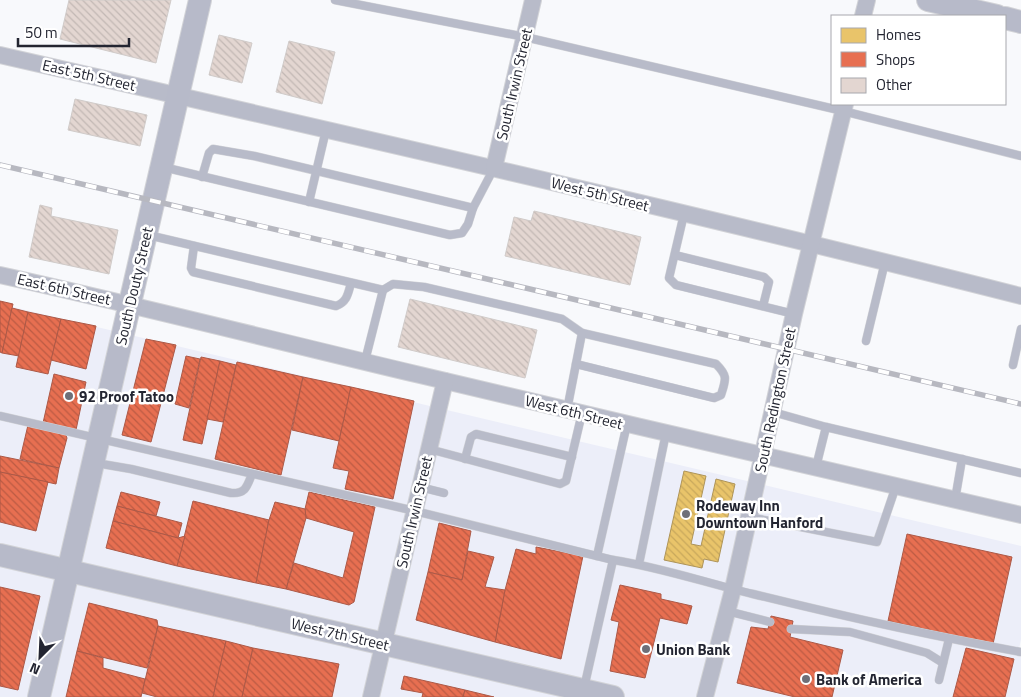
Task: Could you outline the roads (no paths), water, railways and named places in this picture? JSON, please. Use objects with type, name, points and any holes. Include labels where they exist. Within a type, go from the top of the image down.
[{"type":"street","name":"South Douty Street","points":[[39,697],[200,0]]},
{"type":"street","name":"South Irwin Street","points":[[494,168],[533,0]]},
{"type":"street","points":[[863,15],[867,0]]},
{"type":"street","points":[[928,0],[993,15]]},
{"type":"street","points":[[1006,18],[1021,22]]},
{"type":"street","name":"East 5th Street","points":[[0,54],[178,96]]},
{"type":"street","name":"West 5th Street","points":[[178,96],[494,168],[810,243],[1021,296]]},
{"type":"street","name":"South Redington Street","points":[[704,697],[733,589],[810,243],[844,108]]},
{"type":"street","name":"East 6th Street","points":[[0,275],[129,304]]},
{"type":"street","name":"West 6th Street","points":[[129,304],[574,412],[1021,514]]},
{"type":"street","name":"South Irwin Street","points":[[371,697],[445,380]]},
{"type":"street","name":"West 7th Street","points":[[0,555],[613,697]]},
{"type":"lane","points":[[335,0],[525,37],[844,108],[1021,156]]},
{"type":"lane","points":[[309,202],[326,130]]},
{"type":"lane","points":[[202,177],[209,153],[213,148],[473,208]]},
{"type":"lane","points":[[162,167],[450,235],[462,234],[494,168]]},
{"type":"lane","points":[[684,214],[669,278],[676,285],[794,314]]},
{"type":"lane","points":[[146,235],[382,290],[393,284],[424,287],[562,318],[582,333],[716,364],[724,372],[725,381],[721,395],[714,398],[576,364]]},
{"type":"lane","points":[[194,246],[190,268],[193,272],[336,306],[342,304],[346,298],[351,283]]},
{"type":"lane","points":[[675,255],[764,277],[768,282],[763,306]]},
{"type":"lane","points":[[866,341],[885,262]]},
{"type":"lane","points":[[365,361],[382,290]]},
{"type":"lane","points":[[1013,365],[1021,329]]},
{"type":"lane","points":[[429,449],[560,484],[566,481],[572,457],[576,364],[582,333]]},
{"type":"lane","points":[[773,412],[826,427],[1021,473]]},
{"type":"lane","points":[[0,416],[415,511],[612,560],[639,564],[733,589],[948,639],[1021,652]]},
{"type":"lane","points":[[597,556],[627,424]]},
{"type":"lane","points":[[816,466],[826,427]]},
{"type":"lane","points":[[639,564],[666,433]]},
{"type":"lane","points":[[465,459],[470,437],[476,434],[572,457]]},
{"type":"lane","points":[[954,500],[962,460]]},
{"type":"lane","points":[[94,463],[131,469],[239,494],[246,488],[252,474]]},
{"type":"lane","points":[[749,517],[877,542],[896,486]]},
{"type":"lane","points":[[420,487],[444,493]]},
{"type":"lane","points":[[584,690],[612,560]]},
{"type":"lane","points":[[727,611],[770,622]]},
{"type":"lane","points":[[791,629],[850,632],[927,653],[943,663]]},
{"type":"lane","points":[[939,680],[948,639]]},
{"type":"railway","points":[[0,165],[1021,404]]},
{"type":"place","name":"92 Proof Tatoo","points":[[69,396]]},
{"type":"place","name":"Rodeway Inn Downtown Hanford","points":[[686,514]]},
{"type":"place","name":"Union Bank","points":[[646,649]]},
{"type":"place","name":"Bank of America","points":[[806,679]]}]
